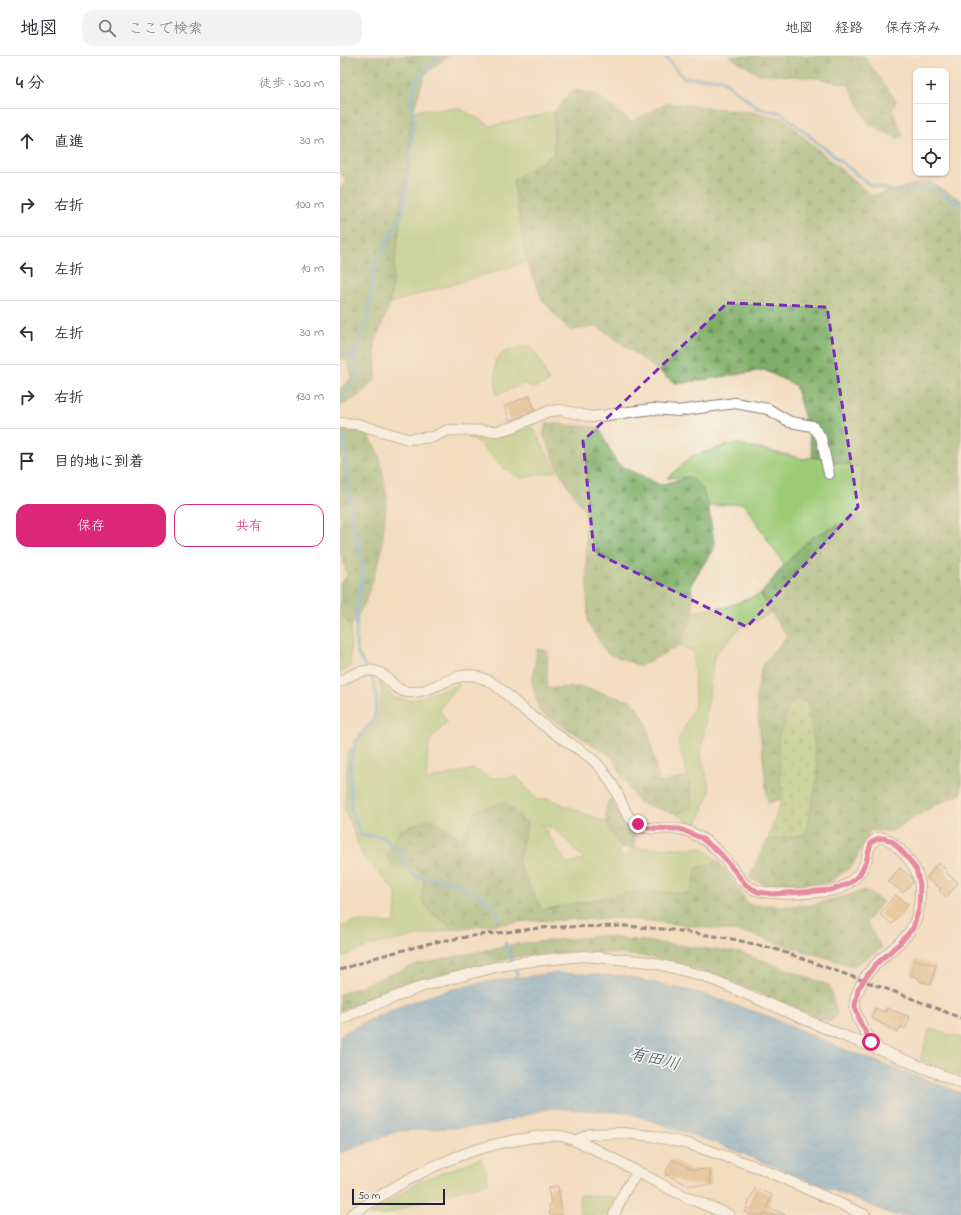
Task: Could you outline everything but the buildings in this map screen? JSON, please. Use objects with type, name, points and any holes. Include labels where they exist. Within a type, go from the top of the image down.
[{"type":"street","points":[[340,423],[357,424],[408,439],[433,437],[448,430],[498,431],[513,427],[549,411],[561,410],[592,417],[652,409],[678,412],[735,403],[768,408],[790,422],[812,426],[821,437],[829,474]]},
{"type":"street","points":[[340,682],[353,675],[369,670],[376,671],[384,675],[396,688],[403,692],[414,693],[458,677],[474,676],[490,682],[562,739],[579,749],[598,764],[613,786],[628,814],[638,824],[650,828],[680,829],[701,838],[721,854],[746,885],[758,892],[773,894],[831,890],[850,883],[860,874],[866,862],[871,843],[877,839],[884,838],[893,842],[916,869],[920,885],[919,909],[913,928],[900,943],[874,966],[858,989],[855,1006],[860,1022],[871,1042],[880,1050]]},
{"type":"street","points":[[340,1020],[351,1014],[423,986],[499,966],[584,956],[650,962],[704,976],[839,1034],[961,1083]]},
{"type":"street","points":[[576,1141],[590,1134],[622,1133],[652,1136],[689,1144],[760,1168],[865,1215]]},
{"type":"street","points":[[351,1215],[410,1178],[458,1156],[505,1142],[539,1137],[559,1136],[576,1141],[675,1191],[729,1215]]},
{"type":"street","points":[[614,1215],[624,1192],[638,1172]]},
{"type":"highlighted area","points":[[727,303],[827,307],[858,507],[747,627],[594,552],[583,441]]},
{"type":"green space","points":[[340,56],[448,56],[425,74],[413,112],[390,303],[375,343],[376,379],[359,396],[340,406],[340,389],[352,377],[348,361],[340,358],[340,187],[347,183],[340,172]]},
{"type":"green space","points":[[729,56],[864,56],[896,101],[892,110],[903,135],[897,138],[869,124],[848,85],[817,78],[758,74]]},
{"type":"green space","points":[[573,90],[597,95],[631,122],[667,103],[752,112],[782,118],[872,196],[928,181],[961,200],[961,794],[937,804],[892,831],[870,830],[852,866],[830,882],[779,888],[748,878],[768,840],[805,835],[778,740],[782,799],[768,803],[756,697],[762,665],[787,636],[771,613],[761,594],[784,565],[811,538],[865,513],[861,467],[813,457],[807,426],[795,385],[764,370],[676,384],[598,326],[570,331],[543,301],[527,262],[513,180],[554,154],[554,112]]},
{"type":"green space","points":[[459,108],[491,126],[554,112],[554,154],[514,180],[527,262],[390,303],[413,112],[417,110]]},
{"type":"green space","points":[[530,345],[541,362],[549,382],[532,388],[525,383],[496,395],[495,360],[506,351]]},
{"type":"green space","points":[[547,423],[599,428],[617,464],[660,485],[689,477],[702,488],[708,506],[715,546],[691,584],[693,612],[679,646],[640,666],[607,653],[588,623],[585,512],[560,473],[543,434]]},
{"type":"green space","points":[[341,427],[369,435],[380,457],[387,498],[381,555],[365,603],[351,626],[340,613],[340,584],[347,575],[340,549]]},
{"type":"green space","points":[[532,427],[557,471],[522,478],[503,468],[478,442],[467,437],[507,436]]},
{"type":"green space","points":[[735,443],[804,459],[813,457],[861,467],[865,513],[811,538],[784,565],[744,503],[708,506],[702,488],[689,477],[667,478],[692,456]]},
{"type":"green space","points":[[761,594],[771,613],[739,629],[714,656],[701,755],[710,791],[696,827],[677,814],[693,806],[688,776],[678,741],[695,705],[694,651],[679,646],[693,612],[726,607]]},
{"type":"green space","points":[[340,613],[351,626],[350,667],[340,673]]},
{"type":"green space","points":[[537,649],[548,651],[547,688],[582,687],[633,702],[646,721],[659,783],[688,776],[693,806],[677,814],[638,803],[611,756],[540,712],[532,682]]},
{"type":"green space","points":[[379,681],[394,698],[412,700],[460,684],[439,709],[447,722],[429,741],[426,780],[474,769],[491,778],[517,777],[538,801],[547,798],[606,822],[621,847],[619,853],[624,857],[634,848],[702,848],[719,862],[697,868],[690,894],[641,891],[542,910],[518,863],[527,823],[477,810],[462,839],[414,867],[424,877],[422,901],[431,912],[453,929],[371,945],[340,958],[340,928],[353,922],[395,923],[396,892],[363,856],[345,809],[347,753],[378,720],[382,694]],"holes":[[[542,824],[557,830],[584,859],[566,863]]]},
{"type":"green space","points":[[791,700],[808,701],[818,775],[805,835],[768,840],[782,799],[778,740]]},
{"type":"green space","points":[[610,798],[635,836],[634,848],[621,847],[607,824],[606,812]]},
{"type":"green space","points":[[505,802],[527,823],[518,863],[542,910],[641,891],[690,894],[697,868],[719,862],[749,905],[808,906],[866,890],[883,902],[866,922],[882,948],[853,966],[742,932],[622,918],[529,921],[453,929],[431,912],[422,901],[424,877],[414,867],[394,868],[387,855],[399,831],[431,818],[462,839],[477,810]]},
{"type":"green space","points":[[601,936],[742,953],[829,985],[837,1014],[830,1022],[710,973],[652,957],[585,951],[520,956],[426,978],[340,1011],[340,994],[415,965],[515,944]]},
{"type":"green space","points":[[930,1029],[961,1038],[961,1076],[920,1060]]},
{"type":"green space","points":[[481,1158],[489,1182],[424,1200],[385,1215],[369,1215],[416,1183]]},
{"type":"green space","points":[[579,1195],[615,1197],[608,1215],[580,1215]]},
{"type":"water","name":"有田川","points":[[553,973],[624,976],[700,993],[768,1016],[833,1045],[961,1093],[961,1215],[894,1215],[719,1144],[629,1113],[551,1108],[486,1126],[399,1131],[340,1153],[340,1035],[371,1019],[404,1005],[454,989],[481,983]]},
{"type":"waterway","points":[[340,401],[342,395],[360,378],[354,357],[367,321],[374,266],[404,210],[414,122],[411,101],[419,75],[441,56]]},
{"type":"waterway","points":[[665,56],[684,78],[721,79],[758,108],[781,113],[870,185],[898,192],[933,187],[961,206]]},
{"type":"waterway","points":[[340,351],[354,357]]},
{"type":"waterway","points":[[340,434],[345,442],[352,526],[364,565],[357,605],[356,643],[358,654],[373,680],[377,698],[375,718],[356,741],[350,762],[351,810],[361,835],[384,837],[400,852],[408,869],[417,877],[453,881],[491,903],[499,917]]},
{"type":"waterway","points":[[505,943],[517,973],[516,982]]},
{"type":"railway","points":[[340,970],[377,957],[435,942],[479,935],[551,927],[625,926],[673,930],[728,938],[775,949],[895,992],[961,1018]]},
{"type":"route","points":[[638,824],[650,828],[680,829],[701,838],[721,854],[746,885],[758,892],[773,894],[831,890],[850,883],[860,874],[866,862],[871,843],[877,839],[884,838],[893,842],[916,869],[920,885],[919,909],[913,928],[900,943],[874,966],[858,989],[855,1006],[860,1022],[871,1042]]}]
